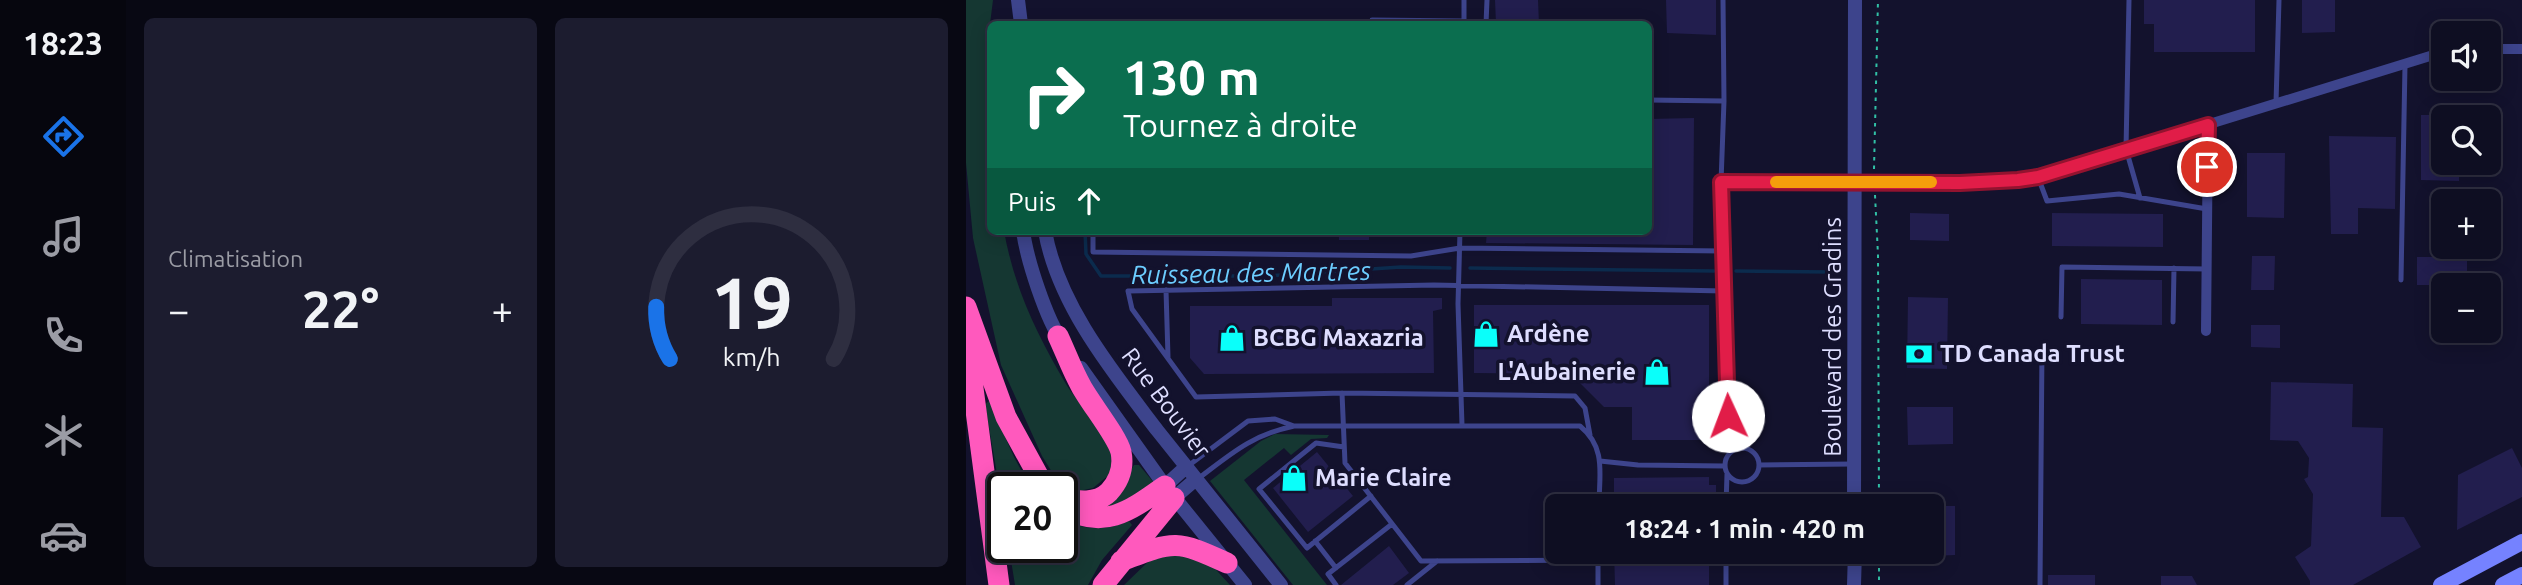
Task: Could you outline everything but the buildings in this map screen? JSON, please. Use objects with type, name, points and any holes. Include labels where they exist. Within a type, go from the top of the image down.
[{"type":"highway","points":[[966,307],[1006,417],[1036,472]]},
{"type":"highway","points":[[966,335],[999,585]]},
{"type":"highway","points":[[1058,336],[1080,386],[1121,450],[1122,469],[1115,485],[1105,495],[1092,500],[1078,500]]},
{"type":"highway","points":[[1078,514],[1086,517],[1114,517],[1170,492]]},
{"type":"highway","points":[[1103,585],[1170,492]]},
{"type":"highway","points":[[1121,561],[1171,544],[1190,546],[1227,563]]},
{"type":"main road","points":[[2441,585],[2522,542]]},
{"type":"main road","points":[[2503,585],[2522,575]]},
{"type":"street","points":[[1015,21],[1016,0]]},
{"type":"street","points":[[1016,0],[1020,21]]},
{"type":"street","name":"Boulevard des Gradins","points":[[1854,494],[1855,0]]},
{"type":"street","points":[[2501,48],[2522,49]]},
{"type":"street","points":[[1856,181],[1960,183],[2038,177],[2431,55]]},
{"type":"street","points":[[2206,331],[2208,125]]},
{"type":"street","name":"Rue Bouvier","points":[[1024,235],[1045,305],[1058,336],[1170,492],[1245,585]]},
{"type":"street","name":"Rue Bouvier","points":[[1046,235],[1069,300],[1091,340],[1186,467],[1281,585]]},
{"type":"street","points":[[1170,492],[1186,467]]},
{"type":"street","points":[[1170,492],[1196,479]]},
{"type":"street","points":[[1854,564],[1854,585]]},
{"type":"lane","points":[[1464,0],[1464,21]]},
{"type":"lane","points":[[1486,21],[1487,0]]},
{"type":"lane","points":[[1723,0],[1724,101],[1721,182],[1728,454],[1724,466],[1727,474],[1726,494]]},
{"type":"lane","points":[[2129,0],[2126,149],[2140,198]]},
{"type":"lane","points":[[2276,103],[2279,0]]},
{"type":"lane","points":[[1372,20],[1403,21]]},
{"type":"lane","points":[[2401,280],[2405,62]]},
{"type":"lane","points":[[1652,100],[1724,101]]},
{"type":"lane","points":[[2038,177],[2047,201],[2119,194],[2207,209]]},
{"type":"lane","points":[[1721,182],[1856,181]]},
{"type":"lane","points":[[1093,235],[1093,252],[1411,256],[1460,248],[1723,251]]},
{"type":"lane","points":[[1460,235],[1462,425]]},
{"type":"lane","points":[[2061,317],[2062,267],[2207,269]]},
{"type":"lane","points":[[2173,322],[2174,268]]},
{"type":"lane","points":[[1590,435],[1585,408],[1575,396],[1342,393],[1196,397],[1132,309],[1128,290],[1459,285],[1724,290]]},
{"type":"lane","points":[[1166,290],[1168,359]]},
{"type":"lane","points":[[2040,585],[2042,348]]},
{"type":"lane","points":[[1342,393],[1345,463],[1421,561],[1545,560]]},
{"type":"lane","points":[[1186,467],[1248,421],[1275,419],[1294,426]]},
{"type":"lane","points":[[1196,479],[1251,440],[1270,431],[1294,426],[1580,426],[1597,444],[1600,461],[1599,494]]},
{"type":"lane","points":[[1344,447],[1316,443],[1259,489],[1307,548],[1371,496]]},
{"type":"lane","points":[[1727,474],[1733,480],[1745,483],[1755,477],[1759,465],[1757,456],[1745,448],[1728,454]]},
{"type":"lane","points":[[1600,461],[1638,466],[1724,466]]},
{"type":"lane","points":[[1759,465],[1855,464]]},
{"type":"lane","points":[[1336,585],[1328,574],[1392,524]]},
{"type":"lane","points":[[1315,541],[1336,568]]},
{"type":"lane","points":[[1407,585],[1437,561]]},
{"type":"lane","points":[[1598,564],[1598,585]]},
{"type":"lane","points":[[1726,564],[1726,585]]},
{"type":"path","points":[[1878,0],[1874,181],[1878,255],[1879,494]]},
{"type":"path","points":[[1879,564],[1879,585]]},
{"type":"green space","points":[[966,0],[993,0],[990,21],[987,21],[987,235],[1005,235],[1020,291],[1045,347],[1066,384],[1112,447],[1114,457],[1109,475],[1093,488],[1078,491],[1078,472],[1052,472],[1042,456],[1001,365],[973,238],[966,163]]},
{"type":"green space","points":[[989,401],[1022,472],[997,472],[985,404]]},
{"type":"green space","points":[[1275,434],[1329,435],[1327,438],[1311,439],[1291,455],[1284,448],[1244,480],[1327,585],[1293,585],[1210,481],[1261,441]]},
{"type":"green space","points":[[1134,465],[1139,465],[1155,484],[1130,504],[1106,508]]},
{"type":"green space","points":[[1129,521],[1132,525],[1102,560],[1088,585],[1015,585],[1011,563],[1078,563],[1078,525],[1104,528]]},
{"type":"green space","points":[[1164,553],[1208,561],[1230,585],[1124,585],[1152,558]]},
{"type":"waterway","name":"Ruisseau des Martres","points":[[1085,235],[1086,254],[1101,276],[1265,276],[1401,267],[1450,268]]},
{"type":"waterway","name":"Ruisseau des Martres","points":[[1470,268],[1714,271]]},
{"type":"waterway","name":"Ruisseau des Martres","points":[[1736,271],[1832,272]]},
{"type":"slow traffic","points":[[1776,182],[1931,182]]},
{"type":"place","name":"Ardène","points":[[1486,334]]},
{"type":"place","name":"BCBG Maxazria","points":[[1232,338]]},
{"type":"place","name":"TD Canada Trust","points":[[1919,354]]},
{"type":"place","name":"L'Aubainerie","points":[[1657,372]]},
{"type":"place","name":"Marie Claire","points":[[1294,478]]},
{"type":"route","points":[[1728,416],[1721,182],[1960,183],[2018,180],[2038,177],[2208,125],[2207,167]]}]
